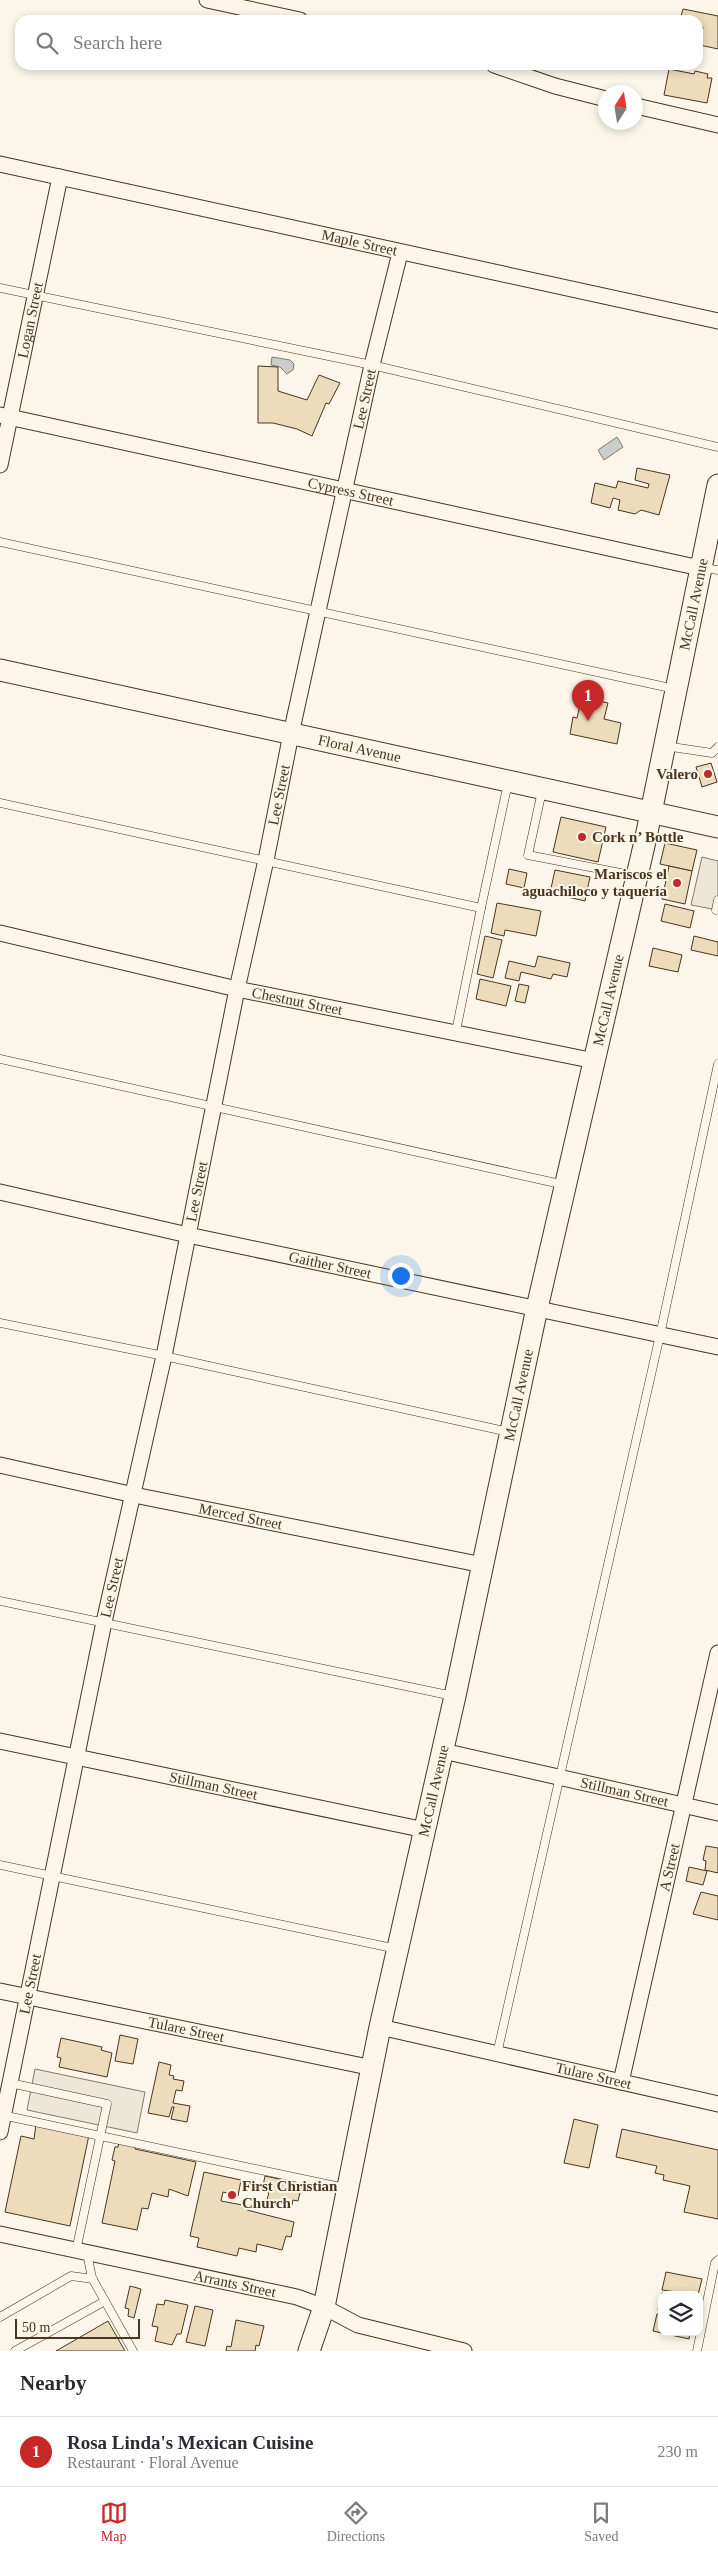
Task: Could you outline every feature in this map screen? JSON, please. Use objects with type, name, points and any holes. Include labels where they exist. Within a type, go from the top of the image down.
[{"type":"main road","name":"McCall Avenue","points":[[309,2351],[324,2307],[380,2027],[443,1751],[537,1308],[567,1186],[677,690],[709,569],[718,485]]},
{"type":"main road","name":"Floral Avenue","points":[[0,670],[718,827]]},
{"type":"main road","name":"McCall Avenue","points":[[322,2351],[324,2307]]},
{"type":"street","points":[[207,0],[266,6],[288,15]]},
{"type":"street","points":[[509,70],[598,98]]},
{"type":"street","points":[[643,108],[718,125]]},
{"type":"street","name":"Maple Street","points":[[0,164],[718,321]]},
{"type":"street","name":"Logan Street","points":[[0,465],[5,416],[37,296],[60,177]]},
{"type":"street","name":"Lee Street","points":[[0,2132],[2,2114],[28,1997],[104,1622],[164,1356],[215,1106],[236,988],[266,860],[291,734],[372,365],[400,253]]},
{"type":"street","name":"Cypress Street","points":[[5,416],[709,569]]},
{"type":"street","name":"Chestnut Street","points":[[0,933],[236,988],[595,1060]]},
{"type":"street","name":"Gaither Street","points":[[0,1192],[188,1235],[718,1347]]},
{"type":"street","name":"Merced Street","points":[[0,1466],[134,1495],[483,1565]]},
{"type":"street","name":"A Street","points":[[621,2082],[718,1653]]},
{"type":"street","name":"Stillman Street","points":[[0,1741],[425,1830]]},
{"type":"street","name":"Stillman Street","points":[[443,1751],[718,1814]]},
{"type":"street","name":"Tulare Street","points":[[0,1991],[373,2068]]},
{"type":"street","name":"Tulare Street","points":[[380,2027],[718,2104]]},
{"type":"street","name":"Arrants Street","points":[[0,2234],[297,2297],[324,2307],[358,2324],[464,2351]]},
{"type":"lane","points":[[0,288],[372,365],[718,448]]},
{"type":"lane","points":[[0,542],[677,690]]},
{"type":"lane","points":[[665,746],[712,753],[717,751]]},
{"type":"lane","points":[[456,1031],[508,782]]},
{"type":"lane","points":[[543,789],[528,855],[637,876]]},
{"type":"lane","points":[[0,803],[481,908]]},
{"type":"lane","points":[[716,910],[718,900]]},
{"type":"lane","points":[[0,1059],[567,1186]]},
{"type":"lane","points":[[497,2054],[660,1335],[718,1064]]},
{"type":"lane","points":[[0,1323],[164,1356],[512,1433]]},
{"type":"lane","points":[[0,1601],[455,1696]]},
{"type":"lane","points":[[0,1865],[399,1950]]},
{"type":"lane","points":[[10,2083],[107,2104],[81,2252],[92,2279],[133,2351]]},
{"type":"lane","points":[[2,2114],[348,2188]]},
{"type":"lane","points":[[696,2351],[715,2263],[718,2260]]},
{"type":"lane","points":[[0,2317],[71,2276],[92,2279]]},
{"type":"lane","points":[[15,2351],[105,2301]]},
{"type":"shaded area","points":[[272,357],[290,360],[294,364],[293,370],[287,374],[280,367],[271,365]]},
{"type":"shaded area","points":[[617,437],[623,447],[604,460],[598,450]]},
{"type":"shaded area","points":[[702,857],[718,861],[718,910],[691,905]]},
{"type":"shaded area","points":[[35,2069],[145,2092],[137,2133],[27,2110]]},
{"type":"building","points":[[683,9],[718,16],[718,49],[703,46],[703,15],[681,15]]},
{"type":"building","points":[[669,70],[694,74],[695,71],[708,74],[707,78],[712,78],[707,103],[664,95]]},
{"type":"building","points":[[258,366],[278,367],[278,391],[307,400],[319,375],[340,383],[329,404],[326,403],[312,436],[297,429],[273,423],[258,423]]},
{"type":"building","points":[[637,468],[670,475],[659,515],[641,510],[635,514],[618,510],[620,500],[613,498],[610,508],[591,503],[595,483],[616,488],[618,481],[648,488],[649,484],[635,480]]},
{"type":"building","points":[[582,697],[608,703],[604,719],[621,723],[617,744],[570,734],[573,717],[577,718]]},
{"type":"building","points":[[711,763],[717,782],[702,787],[696,767]]},
{"type":"building","points":[[561,817],[606,827],[598,862],[553,852]]},
{"type":"building","points":[[665,843],[697,850],[692,871],[660,864]]},
{"type":"building","points":[[669,866],[692,871],[685,904],[662,899]]},
{"type":"building","points":[[509,869],[527,873],[524,888],[506,884]]},
{"type":"building","points":[[555,870],[590,877],[585,901],[550,893]]},
{"type":"building","points":[[497,903],[541,911],[536,936],[505,930],[504,936],[491,933]]},
{"type":"building","points":[[665,904],[694,911],[690,928],[661,921]]},
{"type":"building","points":[[485,936],[502,940],[493,978],[477,974]]},
{"type":"building","points":[[694,936],[718,942],[718,956],[691,950]]},
{"type":"building","points":[[653,948],[682,955],[678,972],[649,966]]},
{"type":"building","points":[[538,956],[570,963],[567,977],[553,974],[551,979],[521,972],[519,981],[505,978],[509,961],[535,967]]},
{"type":"building","points":[[480,979],[511,986],[506,1006],[476,999]]},
{"type":"building","points":[[519,984],[529,986],[525,1003],[515,1001]]},
{"type":"building","points":[[706,1846],[718,1848],[718,1873],[705,1870],[706,1861],[703,1860]]},
{"type":"building","points":[[689,1867],[707,1871],[703,1885],[686,1881]]},
{"type":"building","points":[[701,1892],[718,1896],[718,1920],[693,1914]]},
{"type":"building","points":[[120,2035],[138,2039],[133,2064],[115,2061]]},
{"type":"building","points":[[61,2038],[102,2047],[101,2050],[112,2053],[107,2077],[59,2067],[61,2058],[57,2057]]},
{"type":"building","points":[[159,2062],[171,2065],[169,2075],[174,2076],[173,2079],[184,2081],[182,2091],[176,2090],[173,2103],[190,2106],[187,2122],[171,2119],[174,2107],[172,2107],[169,2117],[148,2113]]},
{"type":"building","points":[[574,2119],[598,2125],[589,2168],[564,2163]]},
{"type":"building","points":[[36,2124],[89,2135],[70,2226],[5,2212],[21,2136],[34,2139]]},
{"type":"building","points":[[622,2129],[718,2150],[718,2219],[684,2212],[690,2186],[663,2180],[664,2175],[655,2173],[657,2166],[616,2157]]},
{"type":"building","points":[[119,2141],[136,2145],[135,2149],[196,2162],[188,2196],[169,2189],[168,2197],[152,2193],[148,2209],[142,2208],[137,2230],[102,2223],[115,2161],[112,2160],[115,2147],[118,2147]]},
{"type":"building","points":[[204,2172],[241,2180],[238,2196],[223,2192],[221,2201],[248,2206],[247,2210],[294,2222],[291,2237],[286,2236],[282,2250],[257,2244],[256,2252],[239,2248],[237,2256],[197,2247],[199,2238],[190,2236]]},
{"type":"building","points":[[265,2176],[302,2184],[298,2201],[293,2200],[292,2205],[267,2200],[269,2192],[262,2191]]},
{"type":"building","points":[[666,2272],[702,2279],[699,2291],[662,2290]]},
{"type":"building","points":[[130,2286],[141,2289],[134,2318],[128,2316],[129,2309],[125,2308]]},
{"type":"building","points":[[165,2300],[188,2305],[181,2334],[177,2334],[172,2345],[155,2341],[158,2327],[152,2326],[157,2304],[164,2305]]},
{"type":"building","points":[[195,2306],[213,2310],[205,2346],[186,2342]]},
{"type":"building","points":[[657,2314],[658,2314],[658,2332],[653,2331]]},
{"type":"building","points":[[236,2320],[264,2326],[259,2346],[256,2345],[255,2351],[226,2351],[227,2346],[231,2347]]},
{"type":"building","points":[[108,2321],[125,2351],[56,2351]]},
{"type":"building","points":[[676,2336],[689,2336],[689,2339]]},
{"type":"place","name":"Rosa Linda's Mexican Cuisine","points":[[588,721]]},
{"type":"place","name":"Valero","points":[[708,774]]},
{"type":"place","name":"Cork n’ Bottle","points":[[582,837]]},
{"type":"place","name":"Mariscos el aguachiloco y taquería","points":[[677,883]]},
{"type":"place","name":"First Christian Church","points":[[232,2195]]}]
